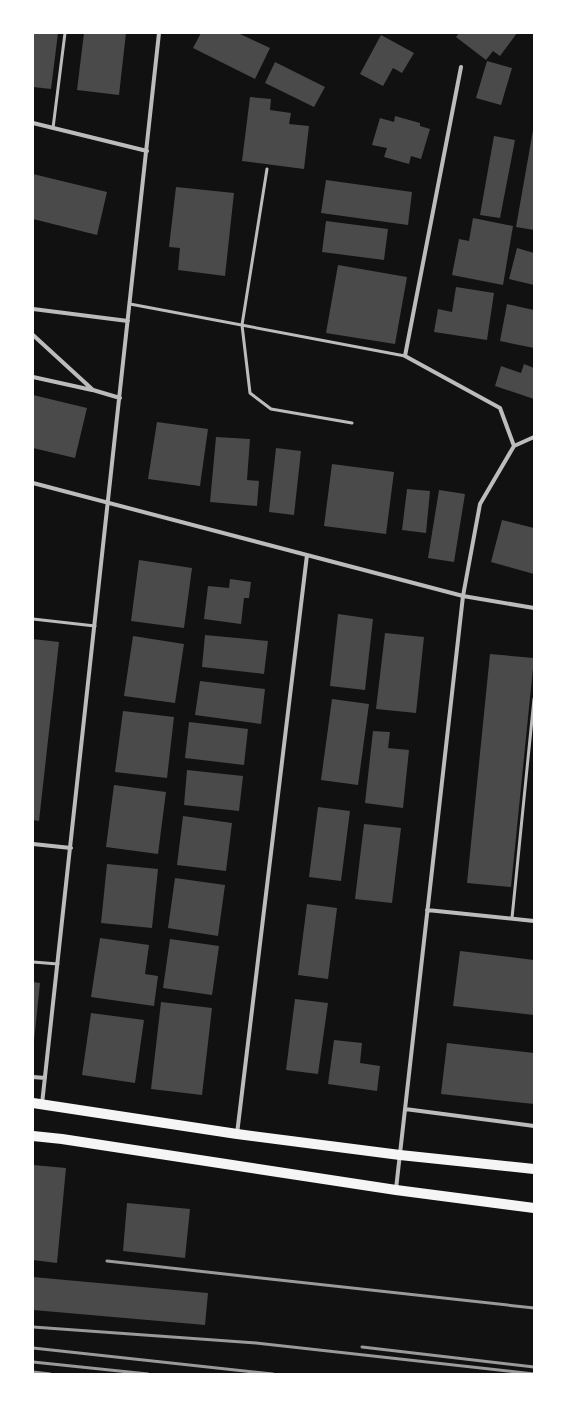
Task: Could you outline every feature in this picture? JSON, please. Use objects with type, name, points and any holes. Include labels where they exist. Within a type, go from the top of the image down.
[{"type":"main road","points":[[38,1104],[237,1134],[400,1155],[534,1169]]},
{"type":"main road","points":[[33,1136],[70,1140],[396,1190],[534,1208]]},
{"type":"street","points":[[38,1104],[45,1078],[58,964],[159,33]]},
{"type":"street","points":[[461,67],[405,356],[500,408],[514,446]]},
{"type":"street","points":[[33,123],[146,151]]},
{"type":"street","points":[[33,309],[128,321]]},
{"type":"street","points":[[33,335],[93,390]]},
{"type":"street","points":[[33,376],[120,398]]},
{"type":"street","points":[[396,1190],[463,596],[480,504],[514,446],[534,437]]},
{"type":"street","points":[[33,483],[463,596],[534,608]]},
{"type":"street","points":[[237,1134],[307,555]]},
{"type":"street","points":[[33,844],[71,848]]},
{"type":"street","points":[[427,910],[534,921]]},
{"type":"street","points":[[33,1077],[45,1078]]},
{"type":"street","points":[[405,1109],[534,1126]]},
{"type":"lane","points":[[53,128],[65,33]]},
{"type":"lane","points":[[267,169],[242,325],[250,393],[271,409],[352,423]]},
{"type":"lane","points":[[130,304],[405,356]]},
{"type":"lane","points":[[33,619],[95,626]]},
{"type":"lane","points":[[512,918],[534,699]]},
{"type":"lane","points":[[33,962],[58,964]]},
{"type":"building","points":[[33,33],[58,33],[51,89],[33,87]]},
{"type":"building","points":[[84,33],[126,33],[119,95],[77,90]]},
{"type":"building","points":[[201,33],[238,33],[270,48],[255,79],[193,48]]},
{"type":"building","points":[[459,33],[517,33],[500,56],[493,51],[486,60],[456,37]]},
{"type":"building","points":[[381,35],[414,53],[402,73],[393,68],[383,86],[360,74]]},
{"type":"building","points":[[487,61],[512,68],[501,105],[476,98]]},
{"type":"building","points":[[275,62],[325,87],[314,107],[265,83]]},
{"type":"building","points":[[250,97],[271,99],[270,110],[291,113],[289,124],[309,126],[304,169],[242,161]]},
{"type":"building","points":[[395,116],[420,123],[420,126],[430,129],[421,159],[411,156],[409,164],[384,157],[387,148],[372,145],[380,118],[394,122]]},
{"type":"building","points":[[534,130],[534,230],[516,227]]},
{"type":"building","points":[[494,136],[515,140],[500,218],[480,215]]},
{"type":"building","points":[[33,174],[107,192],[97,235],[33,219]]},
{"type":"building","points":[[326,180],[412,192],[408,225],[321,213]]},
{"type":"building","points":[[176,187],[234,193],[225,276],[178,270],[180,248],[169,247]]},
{"type":"building","points":[[473,218],[513,226],[503,285],[452,275],[459,239],[469,241]]},
{"type":"building","points":[[326,221],[388,229],[384,260],[322,252]]},
{"type":"building","points":[[517,248],[534,253],[534,285],[509,279]]},
{"type":"building","points":[[338,265],[407,277],[395,344],[326,333]]},
{"type":"building","points":[[456,287],[494,293],[487,340],[434,332],[438,309],[452,312]]},
{"type":"building","points":[[507,304],[534,310],[534,348],[500,341]]},
{"type":"building","points":[[524,364],[534,368],[534,399],[495,386],[501,366],[521,373]]},
{"type":"building","points":[[33,395],[87,408],[75,458],[33,448]]},
{"type":"building","points":[[157,422],[208,429],[200,486],[148,479]]},
{"type":"building","points":[[216,437],[250,439],[247,480],[259,481],[257,506],[210,502]]},
{"type":"building","points":[[276,448],[301,451],[294,515],[269,512]]},
{"type":"building","points":[[332,464],[394,472],[386,534],[324,526]]},
{"type":"building","points":[[407,489],[430,491],[426,533],[402,530]]},
{"type":"building","points":[[439,490],[465,494],[454,562],[428,558]]},
{"type":"building","points":[[502,520],[534,528],[534,574],[491,562]]},
{"type":"building","points":[[139,560],[192,568],[184,628],[131,621]]},
{"type":"building","points":[[230,579],[251,582],[249,598],[244,598],[241,624],[204,619],[208,586],[229,588]]},
{"type":"building","points":[[338,614],[373,619],[365,690],[330,686]]},
{"type":"building","points":[[385,633],[424,637],[416,713],[376,709]]},
{"type":"building","points":[[205,635],[268,641],[264,674],[202,667]]},
{"type":"building","points":[[133,636],[184,644],[175,703],[124,696]]},
{"type":"building","points":[[33,639],[59,642],[39,821],[33,820]]},
{"type":"building","points":[[490,654],[534,658],[511,887],[467,883]]},
{"type":"building","points":[[200,681],[265,689],[261,724],[195,715]]},
{"type":"building","points":[[332,699],[369,704],[358,785],[321,780]]},
{"type":"building","points":[[123,711],[174,717],[167,778],[115,772]]},
{"type":"building","points":[[189,722],[248,729],[244,765],[185,758]]},
{"type":"building","points":[[373,731],[390,732],[388,748],[409,750],[403,808],[365,803]]},
{"type":"building","points":[[187,770],[243,776],[239,811],[184,805]]},
{"type":"building","points":[[114,785],[166,792],[158,854],[106,847]]},
{"type":"building","points":[[318,807],[350,811],[341,881],[309,877]]},
{"type":"building","points":[[183,816],[232,823],[226,871],[177,865]]},
{"type":"building","points":[[364,824],[401,828],[392,903],[355,899]]},
{"type":"building","points":[[107,864],[158,869],[152,928],[101,923]]},
{"type":"building","points":[[175,878],[225,885],[218,936],[168,928]]},
{"type":"building","points":[[307,904],[337,908],[328,979],[298,975]]},
{"type":"building","points":[[100,938],[149,945],[145,974],[158,976],[154,1006],[91,997]]},
{"type":"building","points":[[170,939],[219,946],[212,995],[163,988]]},
{"type":"building","points":[[460,951],[534,960],[534,1015],[453,1006]]},
{"type":"building","points":[[33,982],[40,983],[34,1041],[33,1041]]},
{"type":"building","points":[[295,999],[328,1003],[318,1074],[286,1070]]},
{"type":"building","points":[[161,1002],[212,1008],[202,1095],[151,1089]]},
{"type":"building","points":[[91,1013],[144,1020],[135,1083],[82,1075]]},
{"type":"building","points":[[334,1040],[362,1043],[360,1063],[380,1066],[377,1091],[328,1084]]},
{"type":"building","points":[[447,1043],[534,1053],[534,1104],[441,1094]]},
{"type":"building","points":[[33,1165],[66,1168],[57,1263],[33,1260]]},
{"type":"building","points":[[127,1203],[190,1209],[185,1258],[123,1251]]},
{"type":"building","points":[[33,1277],[208,1293],[205,1325],[33,1310]]},
{"type":"railway","points":[[107,1261],[534,1308]]},
{"type":"railway","points":[[33,1327],[256,1343],[534,1374]]},
{"type":"railway","points":[[362,1347],[534,1367]]},
{"type":"railway","points":[[33,1348],[273,1374]]},
{"type":"railway","points":[[33,1362],[148,1374]]},
{"type":"railway","points":[[33,1372],[50,1374]]}]
